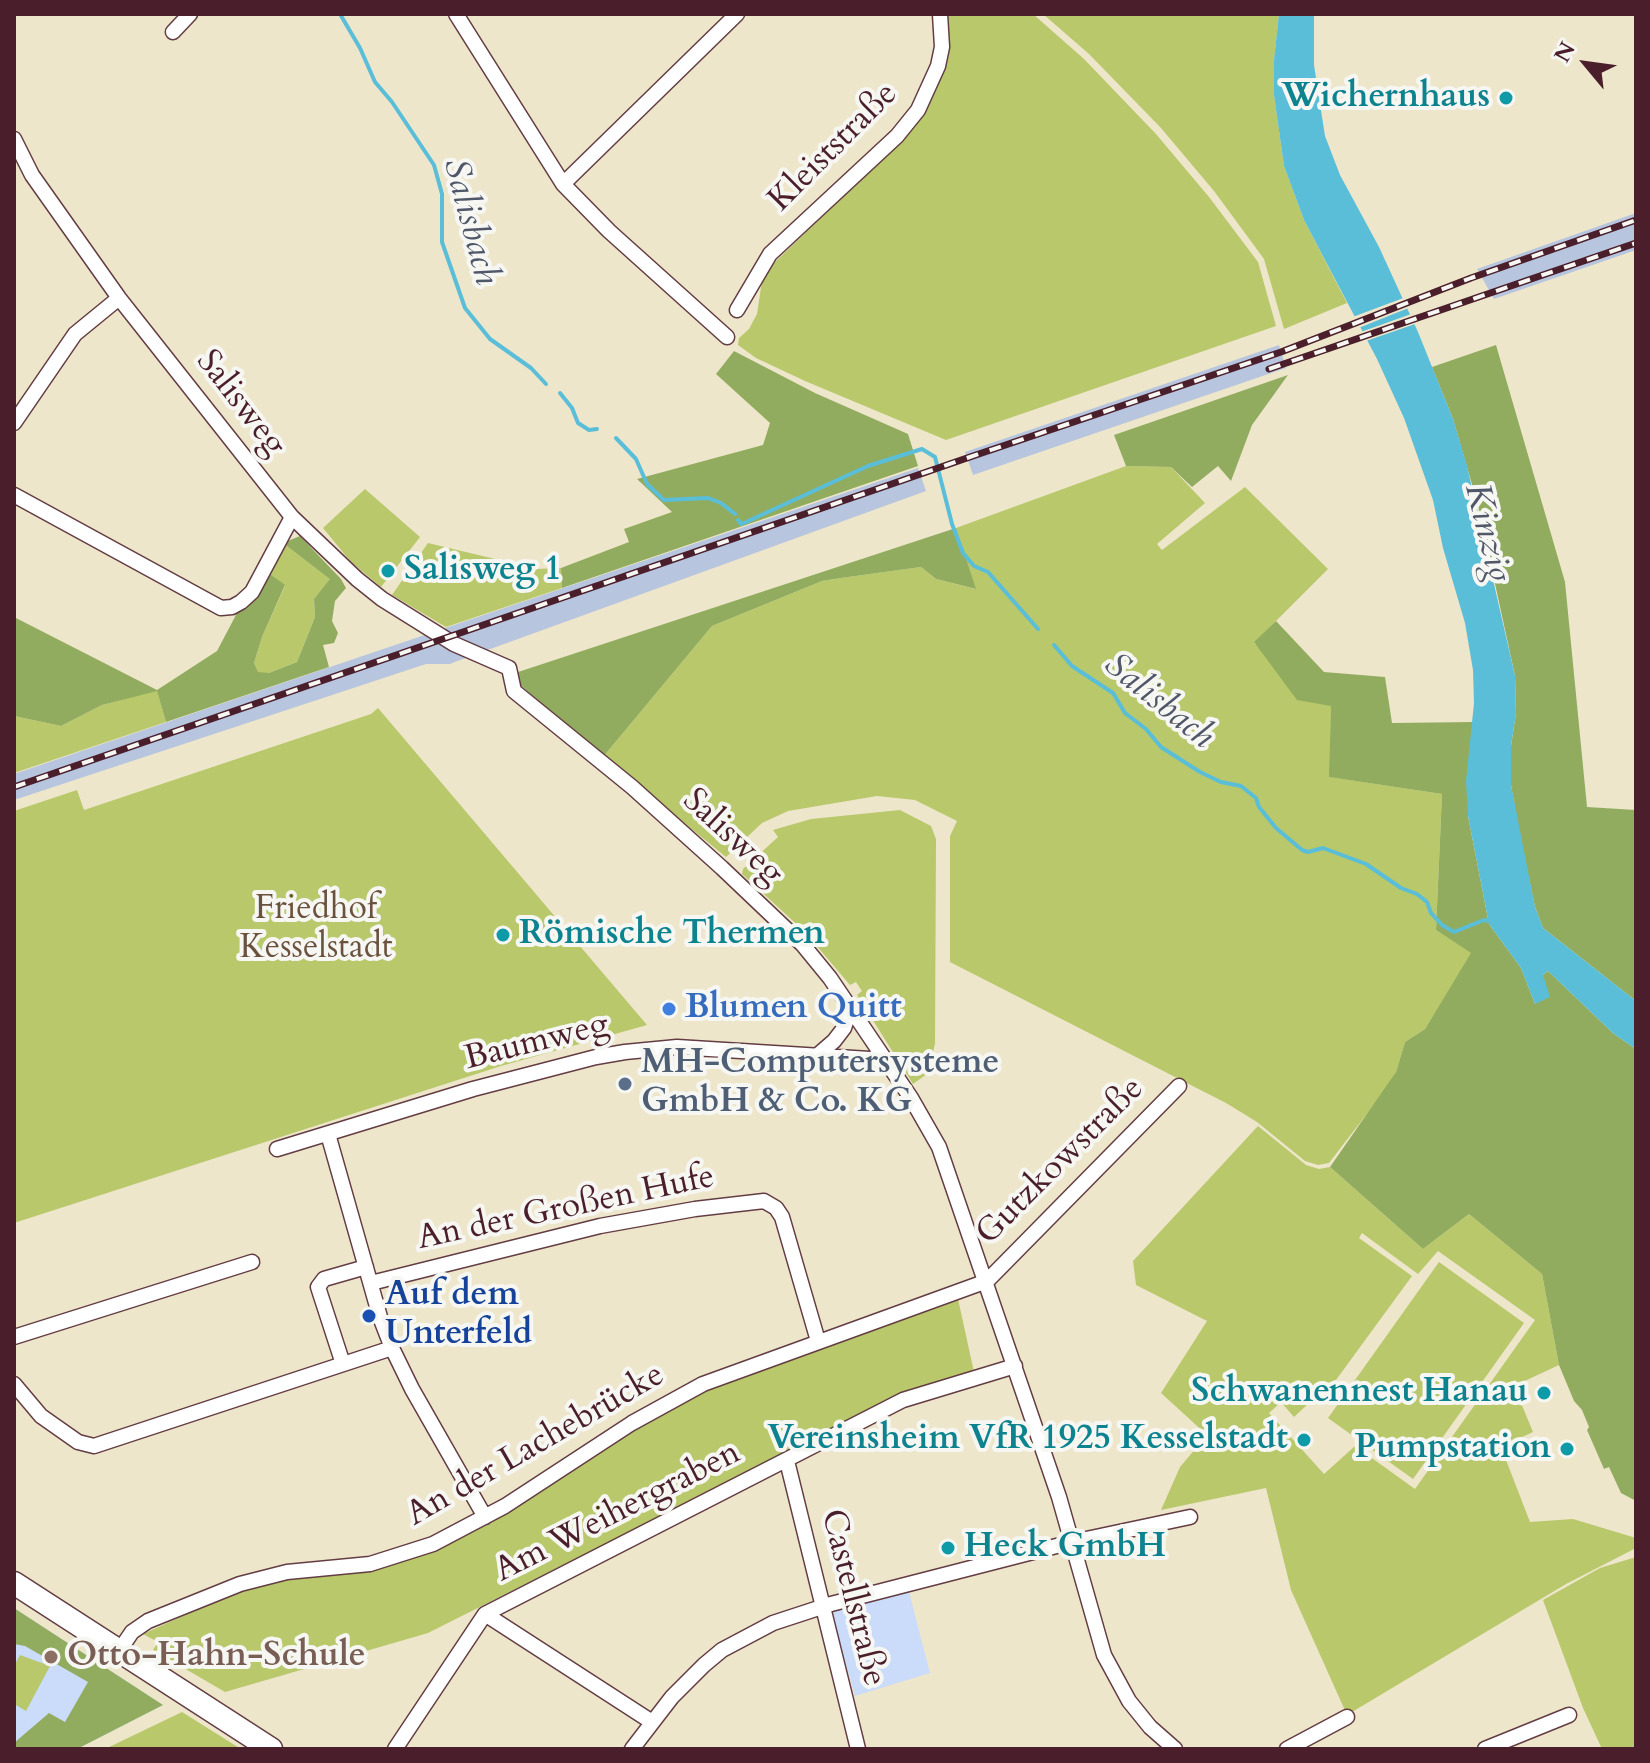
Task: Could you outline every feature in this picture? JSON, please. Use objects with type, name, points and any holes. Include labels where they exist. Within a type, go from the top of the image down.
[{"type":"street","points":[[173,32],[190,14]]},
{"type":"street","points":[[456,14],[563,184],[609,231],[727,337]]},
{"type":"street","name":"Kleiststraße","points":[[737,310],[770,254],[897,136],[918,110],[938,66],[942,47],[940,14]]},
{"type":"street","points":[[563,184],[728,17]]},
{"type":"street","name":"Salisweg","points":[[14,139],[32,175],[119,298],[292,517],[382,599],[454,644],[509,668],[514,691],[632,787],[722,868],[803,945],[845,999],[939,1147],[987,1281],[1072,1542],[1098,1635],[1114,1677],[1144,1720],[1175,1749]]},
{"type":"street","points":[[14,423],[75,334],[119,298]]},
{"type":"street","points":[[14,495],[221,608],[232,607],[252,592],[292,517]]},
{"type":"street","points":[[819,1054],[844,1028],[848,1011],[845,999]]},
{"type":"street","name":"Baumweg","points":[[277,1149],[533,1072],[625,1052],[677,1047],[886,1060]]},
{"type":"street","name":"Gutzkowstraße","points":[[987,1281],[1179,1086]]},
{"type":"street","points":[[328,1134],[392,1348],[485,1517]]},
{"type":"street","name":"An der Großen Hufe","points":[[371,1283],[600,1226],[695,1209],[764,1201],[776,1208],[782,1217],[818,1341]]},
{"type":"street","points":[[14,1337],[252,1262]]},
{"type":"street","points":[[343,1364],[318,1287],[324,1279],[366,1267]]},
{"type":"street","name":"An der Lachebrücke","points":[[119,1651],[141,1625],[240,1584],[287,1572],[356,1567],[433,1544],[485,1517],[610,1436],[669,1402],[728,1374],[987,1281]]},
{"type":"street","points":[[14,1384],[34,1410],[51,1424],[78,1442],[94,1446],[392,1348]]},
{"type":"street","name":"Am Weihergraben","points":[[395,1749],[485,1614],[903,1400],[1015,1366]]},
{"type":"street","name":"Castellstraße","points":[[787,1461],[858,1749]]},
{"type":"street","points":[[632,1749],[689,1679],[722,1650],[773,1623],[824,1606],[1072,1542],[1190,1517]]},
{"type":"street","points":[[14,1583],[271,1749]]},
{"type":"street","points":[[485,1614],[652,1722]]},
{"type":"street","points":[[1485,1749],[1569,1715]]},
{"type":"street","points":[[1287,1749],[1347,1717]]},
{"type":"shaded area","points":[[1636,213],[1636,250],[1494,299],[1477,269]]},
{"type":"shaded area","points":[[1279,345],[1286,368],[973,475],[965,452]]},
{"type":"shaded area","points":[[918,468],[926,491],[450,664],[426,664],[14,800],[14,774]]},
{"type":"shaded area","points":[[909,1592],[930,1673],[855,1696],[831,1612]]},
{"type":"shaded area","name":"Otto-Hahn-Schule","points":[[14,1608],[163,1705],[77,1749],[14,1749]]},
{"type":"green space","points":[[945,14],[1033,14],[1084,59],[1156,134],[1258,262],[1276,326],[946,440],[805,381],[756,358],[738,345],[739,338],[749,329],[757,314],[762,281],[773,264],[901,141],[923,114],[943,69]]},
{"type":"green space","points":[[1043,14],[1279,14],[1274,95],[1284,166],[1304,220],[1347,303],[1284,329],[1264,259],[1214,191],[1161,128],[1089,54]]},
{"type":"green space","points":[[1496,345],[1565,582],[1587,807],[1636,810],[1636,1001],[1543,928],[1535,907],[1511,785],[1515,676],[1478,505],[1453,419],[1432,367]]},
{"type":"green space","points":[[734,351],[815,393],[908,434],[918,466],[562,588],[561,568],[629,542],[624,529],[672,512],[637,479],[763,445],[770,423],[716,374]]},
{"type":"green space","points":[[1288,375],[1252,425],[1231,481],[1218,466],[1192,487],[1171,467],[1126,466],[1114,435]]},
{"type":"green space","points":[[1126,466],[1171,467],[1205,503],[1157,544],[1162,550],[1245,487],[1328,569],[1254,643],[1331,705],[1330,777],[1442,794],[1436,930],[1472,953],[1425,1029],[1405,1042],[1396,1072],[1383,1093],[1329,1163],[1318,1165],[1305,1161],[1257,1122],[1226,1103],[950,962],[950,836],[957,821],[915,800],[877,796],[788,811],[762,823],[726,857],[603,757],[712,626],[822,581],[841,578],[921,567],[936,579],[975,589],[956,528]]},
{"type":"green space","points":[[365,489],[420,537],[381,587],[351,562],[323,528]]},
{"type":"green space","points":[[956,528],[976,589],[936,579],[921,567],[841,578],[822,581],[712,626],[603,757],[509,675]]},
{"type":"green space","points":[[300,536],[346,588],[335,601],[332,621],[338,633],[334,643],[323,645],[329,667],[166,722],[157,691],[102,705],[61,726],[14,716],[14,617],[157,690],[217,651],[237,613],[248,603],[267,572],[285,585],[254,663],[258,672],[269,673],[297,662],[315,617],[314,599],[330,579],[283,543]]},
{"type":"green space","points":[[283,543],[331,579],[314,599],[315,617],[297,662],[269,673],[258,673],[254,663],[262,637],[285,586],[267,572]]},
{"type":"green space","points":[[428,543],[537,569],[561,568],[562,588],[446,627],[392,595]]},
{"type":"green space","points":[[1276,621],[1324,672],[1385,677],[1392,723],[1473,722],[1468,816],[1489,924],[1521,968],[1535,1004],[1543,975],[1548,971],[1614,1034],[1636,1049],[1636,1501],[1621,1493],[1609,1467],[1604,1469],[1582,1410],[1574,1401],[1559,1365],[1542,1274],[1469,1214],[1423,1249],[1330,1167],[1396,1072],[1405,1042],[1425,1029],[1471,953],[1436,930],[1442,794],[1329,777],[1331,706],[1297,700],[1254,642]]},
{"type":"green space","points":[[157,690],[166,722],[14,773],[14,716],[61,726],[102,705]]},
{"type":"green space","name":"Friedhof Kesselstadt","points":[[378,708],[647,1025],[501,1066],[14,1223],[14,811],[77,790],[84,810],[371,714]]},
{"type":"green space","points":[[900,810],[931,826],[936,839],[935,1044],[927,1074],[913,1084],[857,995],[862,991],[856,982],[850,985],[804,931],[742,874],[743,869],[778,837],[773,830],[811,819]]},
{"type":"green space","points":[[1258,1126],[1306,1165],[1319,1169],[1330,1167],[1423,1249],[1469,1214],[1542,1274],[1559,1365],[1514,1386],[1533,1432],[1501,1447],[1530,1522],[1573,1519],[1636,1538],[1636,1548],[1566,1584],[1347,1715],[1291,1590],[1266,1488],[1161,1510],[1180,1467],[1207,1435],[1161,1393],[1207,1321],[1136,1285],[1133,1261]],"holes":[[[1362,1233],[1418,1274],[1438,1251],[1535,1320],[1415,1489],[1355,1446],[1324,1474],[1269,1413],[1281,1402],[1294,1417],[1308,1404],[1310,1384],[1325,1395],[1412,1276],[1359,1238]]]},
{"type":"green space","points":[[1439,1262],[1524,1323],[1413,1479],[1328,1418]]},
{"type":"green space","points":[[958,1299],[974,1372],[901,1395],[428,1633],[225,1692],[153,1650],[158,1642],[143,1634],[245,1588],[302,1576],[350,1573],[408,1558],[713,1386]]},
{"type":"green space","points":[[1636,1557],[1636,1749],[1602,1749],[1583,1708],[1543,1600],[1600,1568]]},
{"type":"green space","name":"Otto-Hahn-Schule","points":[[14,1608],[163,1705],[77,1749],[14,1749],[14,1743],[49,1713],[65,1722],[88,1682],[25,1646],[14,1644]]},
{"type":"green space","points":[[20,1655],[50,1666],[26,1711],[14,1704],[14,1666]]},
{"type":"green space","points":[[182,1712],[241,1749],[105,1749]]},
{"type":"water","points":[[1279,14],[1314,14],[1314,65],[1325,136],[1340,175],[1379,247],[1418,332],[1453,419],[1467,466],[1515,676],[1511,785],[1535,907],[1543,928],[1636,1001],[1636,1049],[1614,1034],[1548,971],[1543,975],[1550,997],[1535,1004],[1521,968],[1489,924],[1468,816],[1466,781],[1474,703],[1473,670],[1465,623],[1443,548],[1433,500],[1404,418],[1377,359],[1304,220],[1284,166],[1274,95]]},
{"type":"pier","points":[[1406,297],[1411,307],[1356,329],[1350,318]]},
{"type":"pier","points":[[1414,313],[1418,323],[1363,342],[1358,333]]},
{"type":"waterway","name":"Salisbach","points":[[340,14],[375,82],[434,165],[442,194],[442,242],[465,308],[490,339],[531,368],[546,384]]},
{"type":"waterway","name":"Salisbach","points":[[560,393],[572,408],[578,423],[589,430],[597,429]]},
{"type":"waterway","name":"Salisbach","points":[[616,438],[636,459],[647,484],[664,500],[708,498],[735,514]]},
{"type":"waterway","name":"Salisbach","points":[[738,520],[741,524],[868,466],[922,449],[935,457],[952,524],[963,553],[974,566],[988,572],[1038,629]]},
{"type":"waterway","name":"Salisbach","points":[[1054,645],[1072,666],[1113,693],[1125,713],[1146,729],[1161,747],[1200,772],[1221,782],[1241,786],[1256,798],[1259,807],[1276,828],[1302,850],[1308,852],[1323,848],[1366,864],[1401,888],[1417,894],[1427,902],[1431,913],[1442,925],[1454,932],[1484,920],[1494,922]]},
{"type":"railway","points":[[14,787],[1281,352],[1471,278],[1636,220]]},
{"type":"railway","points":[[1269,369],[1636,243]]},
{"type":"place","name":"Wichernhaus","points":[[1506,98]]},
{"type":"place","name":"Salisweg 1","points":[[388,571]]},
{"type":"place","name":"Römische Thermen","points":[[503,935]]},
{"type":"place","name":"Blumen Quitt","points":[[669,1009]]},
{"type":"place","name":"MH-Computersysteme GmbH & Co. KG","points":[[625,1084]]},
{"type":"place","name":"Auf dem Unterfeld","points":[[369,1316]]},
{"type":"place","name":"Schwanennest Hanau","points":[[1544,1393]]},
{"type":"place","name":"Vereinsheim VfR 1925 Kesselstadt","points":[[1304,1440]]},
{"type":"place","name":"Pumpstation","points":[[1567,1449]]},
{"type":"place","name":"Heck GmbH","points":[[948,1548]]},
{"type":"place","name":"Otto-Hahn-Schule","points":[[51,1657]]},
{"type":"water label","name":"Kinzig","points":[[1486,533]]}]
